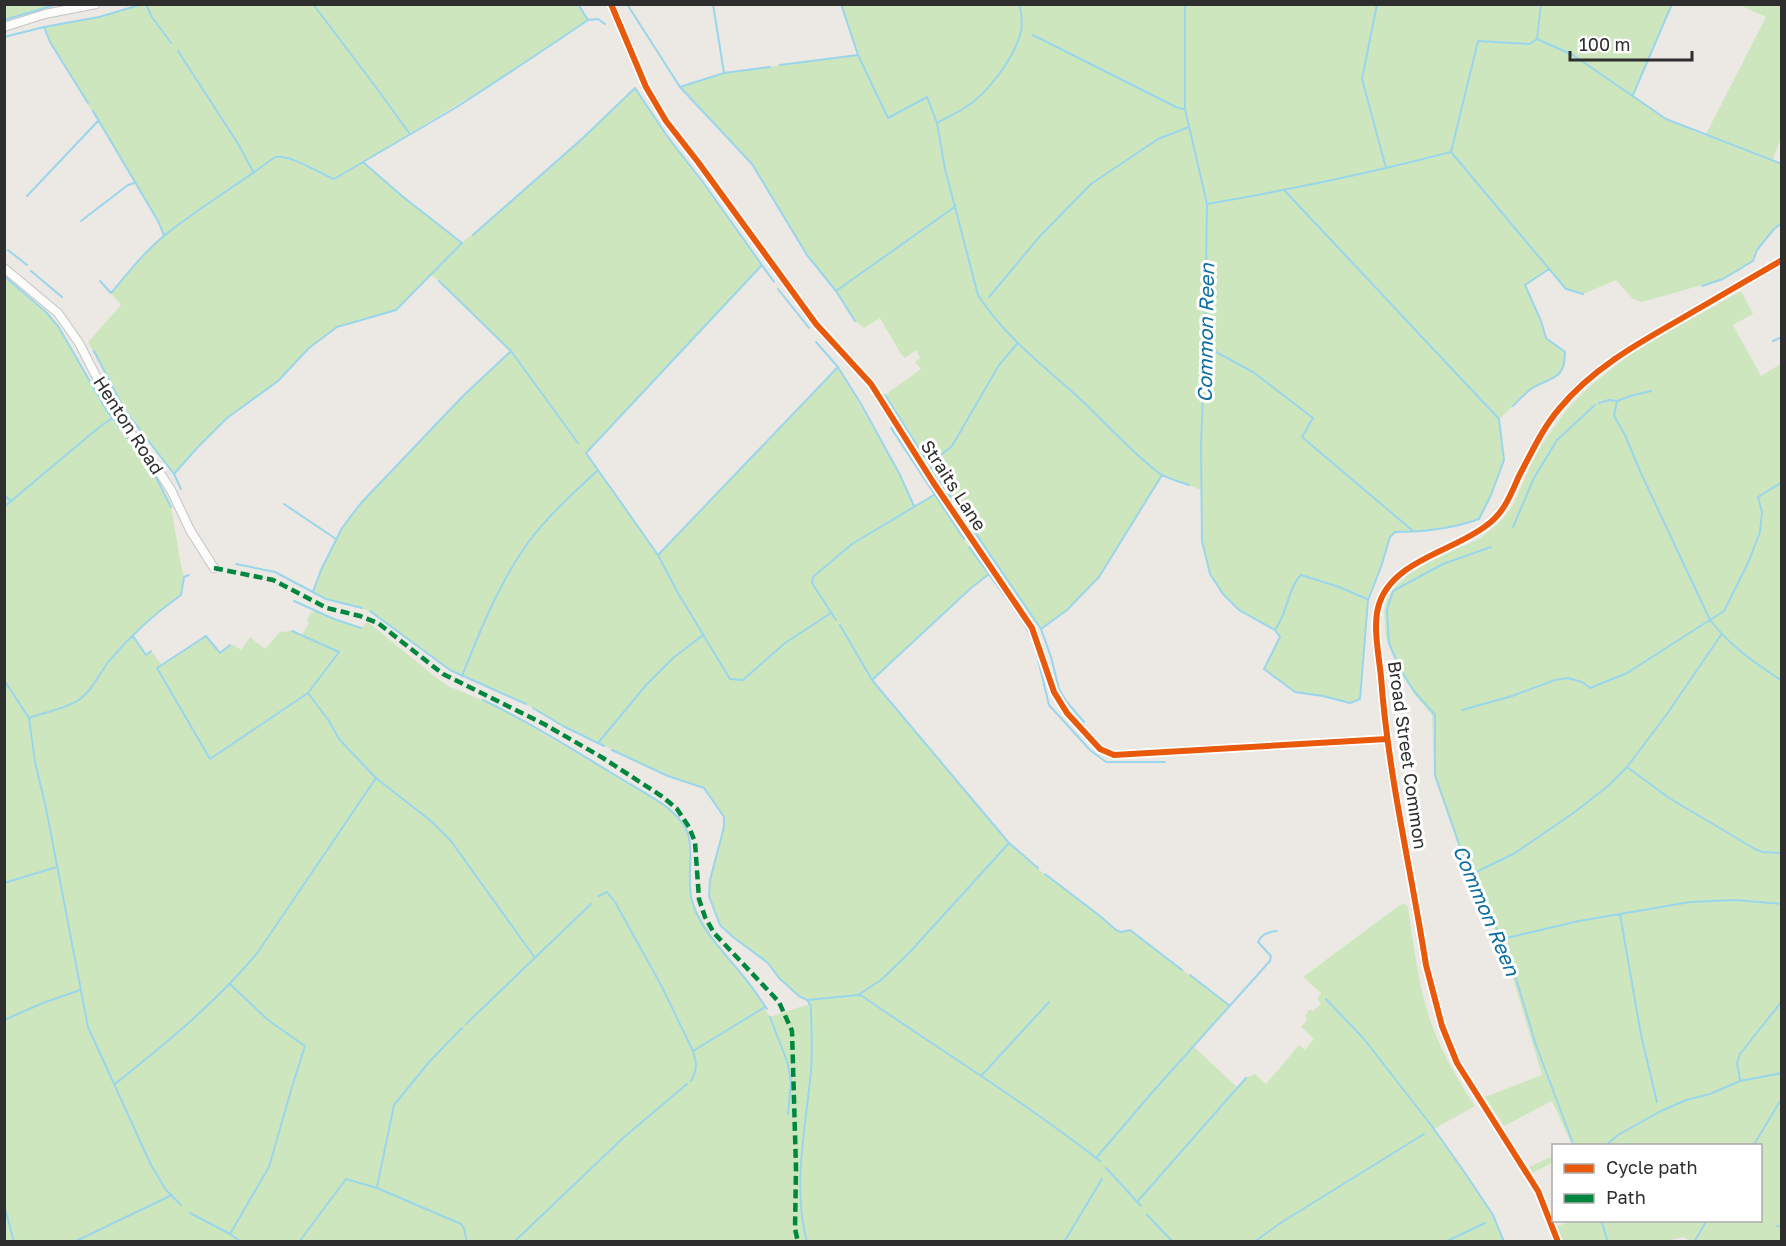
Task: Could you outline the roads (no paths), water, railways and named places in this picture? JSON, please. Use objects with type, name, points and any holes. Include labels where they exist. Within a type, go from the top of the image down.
[{"type":"street","points":[[4,27],[45,14],[96,4]]},
{"type":"street","name":"Straits Lane","points":[[611,4],[634,61],[666,122],[698,162],[816,324],[872,384],[939,491],[1032,628],[1059,702],[1100,749],[1114,755],[1387,739]]},
{"type":"street","name":"Broad Street Common","points":[[1558,1242],[1538,1191],[1457,1063],[1442,1026],[1426,966],[1387,739],[1377,631],[1378,608],[1388,585],[1403,571],[1469,537],[1488,525],[1502,511],[1533,448],[1557,411],[1582,384],[1646,339],[1782,260]]},
{"type":"street","name":"Henton Road","points":[[4,268],[58,313],[78,344],[112,407],[171,490],[190,530],[213,568]]},
{"type":"waterway","points":[[4,20],[58,4]]},
{"type":"waterway","points":[[4,37],[99,17],[143,4]]},
{"type":"waterway","points":[[146,4],[152,17],[171,43]]},
{"type":"waterway","points":[[313,4],[410,134]]},
{"type":"waterway","points":[[578,4],[588,20]]},
{"type":"waterway","points":[[627,4],[680,87],[752,164],[807,255],[836,291],[855,321]]},
{"type":"waterway","points":[[713,4],[724,73]]},
{"type":"waterway","points":[[841,4],[858,55],[888,118],[927,97],[937,123],[945,169],[978,295],[988,310],[1025,349],[1149,465],[1166,477],[1189,485]]},
{"type":"waterway","points":[[937,123],[974,101],[999,74],[1018,42],[1022,22],[1020,4]]},
{"type":"waterway","name":"Common Reen","points":[[1185,4],[1185,109],[1207,204],[1201,444],[1202,541],[1210,574],[1223,594],[1239,610],[1275,630]]},
{"type":"waterway","points":[[1377,4],[1362,79],[1386,168]]},
{"type":"waterway","points":[[1207,204],[1329,181],[1451,152],[1478,41],[1530,44],[1537,39],[1541,4]]},
{"type":"waterway","points":[[1633,95],[1672,4]]},
{"type":"waterway","points":[[100,281],[111,293],[165,235],[275,157],[289,158],[334,179],[455,108],[588,20],[598,19],[605,24]]},
{"type":"waterway","points":[[44,27],[50,42],[88,103]]},
{"type":"waterway","points":[[1033,35],[1184,109]]},
{"type":"waterway","points":[[1537,39],[1573,55],[1666,119],[1782,164]]},
{"type":"waterway","points":[[178,51],[237,142],[254,173]]},
{"type":"waterway","points":[[780,65],[858,55]]},
{"type":"waterway","points":[[680,87],[724,73],[770,67]]},
{"type":"waterway","points":[[473,235],[583,138],[635,88],[667,136],[774,282]]},
{"type":"waterway","points":[[93,111],[164,235]]},
{"type":"waterway","points":[[27,196],[98,121]]},
{"type":"waterway","points":[[989,297],[1041,235],[1091,184],[1158,139],[1189,127]]},
{"type":"waterway","points":[[1451,152],[1566,289],[1583,294]]},
{"type":"waterway","points":[[174,474],[227,418],[278,381],[309,348],[337,327],[396,310],[462,243],[363,162]]},
{"type":"waterway","points":[[81,221],[128,185],[134,183]]},
{"type":"waterway","points":[[1275,630],[1280,637],[1264,669],[1295,692],[1350,703],[1360,699],[1368,600],[1390,537],[1395,532],[1437,529],[1479,519],[1504,460],[1499,419],[1285,191]]},
{"type":"waterway","points":[[836,291],[956,206]]},
{"type":"waterway","points":[[1702,286],[1723,279],[1753,261],[1757,250],[1782,223]]},
{"type":"waterway","points":[[8,250],[27,265]]},
{"type":"waterway","points":[[761,266],[586,453],[658,555],[730,679],[743,680],[785,643],[831,613]]},
{"type":"waterway","points":[[1513,406],[1531,389],[1560,373],[1564,361],[1565,352],[1546,338],[1525,285],[1549,269]]},
{"type":"waterway","points":[[31,271],[62,297]]},
{"type":"waterway","points":[[4,276],[45,311],[58,326],[107,411],[153,471],[171,507]]},
{"type":"waterway","points":[[439,281],[511,351],[578,443]]},
{"type":"waterway","points":[[778,289],[809,328]]},
{"type":"waterway","points":[[1773,341],[1782,337]]},
{"type":"waterway","points":[[816,342],[838,367],[861,404],[899,473],[914,506]]},
{"type":"waterway","points":[[930,464],[952,446],[999,365],[1017,344]]},
{"type":"waterway","points":[[1205,346],[1253,372],[1313,418],[1302,437],[1413,531]]},
{"type":"waterway","points":[[94,351],[124,409],[174,474],[181,489]]},
{"type":"waterway","points":[[313,592],[342,528],[361,503],[463,396],[511,351]]},
{"type":"waterway","points":[[658,555],[838,367]]},
{"type":"waterway","points":[[1651,391],[1617,401],[1614,416],[1625,435],[1710,620],[1734,646],[1782,681]]},
{"type":"waterway","points":[[885,395],[939,480],[1041,629],[1059,689],[1084,722]]},
{"type":"waterway","points":[[1599,403],[1609,400],[1617,401]]},
{"type":"waterway","points":[[1513,527],[1534,478],[1557,440],[1595,405]]},
{"type":"waterway","points":[[4,507],[112,418]]},
{"type":"waterway","points":[[891,428],[964,539]]},
{"type":"waterway","points":[[462,676],[490,608],[527,544],[543,524],[597,471]]},
{"type":"waterway","points":[[1041,629],[1067,610],[1099,577],[1162,475]]},
{"type":"waterway","points":[[1462,710],[1512,696],[1555,680],[1568,678],[1582,682],[1590,688],[1627,673],[1724,611],[1748,563],[1760,532],[1762,512],[1758,497],[1782,482]]},
{"type":"waterway","points":[[4,495],[11,501]]},
{"type":"waterway","points":[[836,620],[812,583],[813,577],[852,544],[934,495]]},
{"type":"waterway","points":[[284,504],[336,539]]},
{"type":"waterway","points":[[969,547],[1015,610]]},
{"type":"waterway","name":"Common Reen","points":[[1491,547],[1443,564],[1393,591],[1387,610],[1389,643],[1400,669],[1414,691],[1435,715],[1435,775],[1479,901],[1505,942],[1536,1045],[1573,1144]]},
{"type":"waterway","points":[[236,564],[275,572],[326,599],[362,608]]},
{"type":"waterway","points":[[872,680],[989,574]]},
{"type":"waterway","points":[[29,718],[67,706],[82,698],[125,643],[181,595],[184,577],[189,575]]},
{"type":"waterway","points":[[1275,630],[1293,587],[1301,575],[1367,599]]},
{"type":"waterway","points":[[294,601],[361,628]]},
{"type":"waterway","points":[[370,611],[450,670],[526,704]]},
{"type":"waterway","points":[[1019,615],[1032,638]]},
{"type":"waterway","points":[[840,625],[872,680],[1009,843],[1038,868]]},
{"type":"waterway","points":[[230,645],[220,653],[206,636],[157,668],[210,759],[308,693],[339,652],[292,631]]},
{"type":"waterway","points":[[598,743],[647,684],[673,658],[703,635]]},
{"type":"waterway","points":[[1470,875],[1515,853],[1608,786],[1627,767],[1667,714],[1721,635]]},
{"type":"waterway","points":[[133,636],[146,655],[151,651]]},
{"type":"waterway","points":[[1037,655],[1049,705],[1090,750],[1106,762],[1165,762]]},
{"type":"waterway","points":[[4,680],[29,718],[35,762],[88,1027],[151,1165],[166,1190],[181,1205]]},
{"type":"waterway","points":[[308,693],[339,739],[376,778],[431,821],[451,841],[535,958]]},
{"type":"waterway","points":[[483,700],[579,753],[668,808],[678,818],[689,837],[690,893],[696,912],[707,931],[767,1009]]},
{"type":"waterway","points":[[533,708],[604,746]]},
{"type":"waterway","points":[[612,750],[668,776],[704,788],[724,817],[724,827],[710,880],[709,896],[720,925],[768,963],[779,978],[807,1000],[858,995],[881,980],[909,953],[1009,843]]},
{"type":"waterway","points":[[1627,767],[1669,798],[1755,849],[1782,853]]},
{"type":"waterway","points":[[115,1084],[208,1005],[258,952],[376,778]]},
{"type":"waterway","points":[[4,883],[57,867]]},
{"type":"waterway","points":[[1045,874],[1116,930],[1121,932],[1130,930],[1182,970]]},
{"type":"waterway","points":[[599,896],[607,892],[615,902],[661,985],[693,1051],[696,1066],[691,1081]]},
{"type":"waterway","points":[[1502,939],[1579,921],[1690,902],[1734,900],[1782,904]]},
{"type":"waterway","points":[[466,1024],[591,904]]},
{"type":"waterway","points":[[1620,914],[1641,1035],[1657,1102]]},
{"type":"waterway","points":[[1096,1158],[1270,961],[1271,956],[1258,942],[1266,934],[1277,931]]},
{"type":"waterway","points":[[1190,975],[1230,1006]]},
{"type":"waterway","points":[[230,984],[268,1020],[305,1046],[269,1167],[230,1234]]},
{"type":"waterway","points":[[4,1020],[80,990]]},
{"type":"waterway","points":[[858,995],[1012,1097],[1100,1161]]},
{"type":"waterway","points":[[1326,999],[1364,1039],[1434,1129],[1493,1215],[1504,1242]]},
{"type":"waterway","points":[[807,1000],[811,1006],[812,1063],[800,1178],[807,1242]]},
{"type":"waterway","points":[[1740,1080],[1737,1063],[1740,1054],[1782,1001]]},
{"type":"waterway","points":[[982,1075],[1049,1002]]},
{"type":"waterway","points":[[693,1051],[765,1007]]},
{"type":"waterway","points":[[770,1017],[787,1061],[791,1081],[788,1114]]},
{"type":"waterway","points":[[377,1187],[394,1105],[429,1062],[462,1028]]},
{"type":"waterway","points":[[1607,1144],[1618,1135],[1686,1100],[1710,1094],[1740,1081],[1782,1073]]},
{"type":"waterway","points":[[1137,1202],[1246,1078]]},
{"type":"waterway","points":[[514,1242],[623,1138],[687,1084]]},
{"type":"waterway","points":[[1754,1144],[1782,1098]]},
{"type":"waterway","points":[[1254,1242],[1282,1222],[1424,1134]]},
{"type":"waterway","points":[[1106,1168],[1141,1206]]},
{"type":"waterway","points":[[299,1242],[346,1179],[377,1188],[461,1224],[467,1242]]},
{"type":"waterway","points":[[1064,1242],[1102,1179]]},
{"type":"waterway","points":[[74,1242],[172,1195]]},
{"type":"waterway","points":[[4,1205],[14,1242]]},
{"type":"waterway","points":[[190,1213],[241,1242]]},
{"type":"waterway","points":[[1147,1215],[1173,1242]]},
{"type":"waterway","name":"Common Reen","points":[[1602,1222],[1608,1242]]},
{"type":"waterway","points":[[1694,1242],[1706,1222]]},
{"type":"waterway","points":[[1445,1242],[1485,1223]]},
{"type":"waterway","points":[[1777,1226],[1782,1227]]}]
